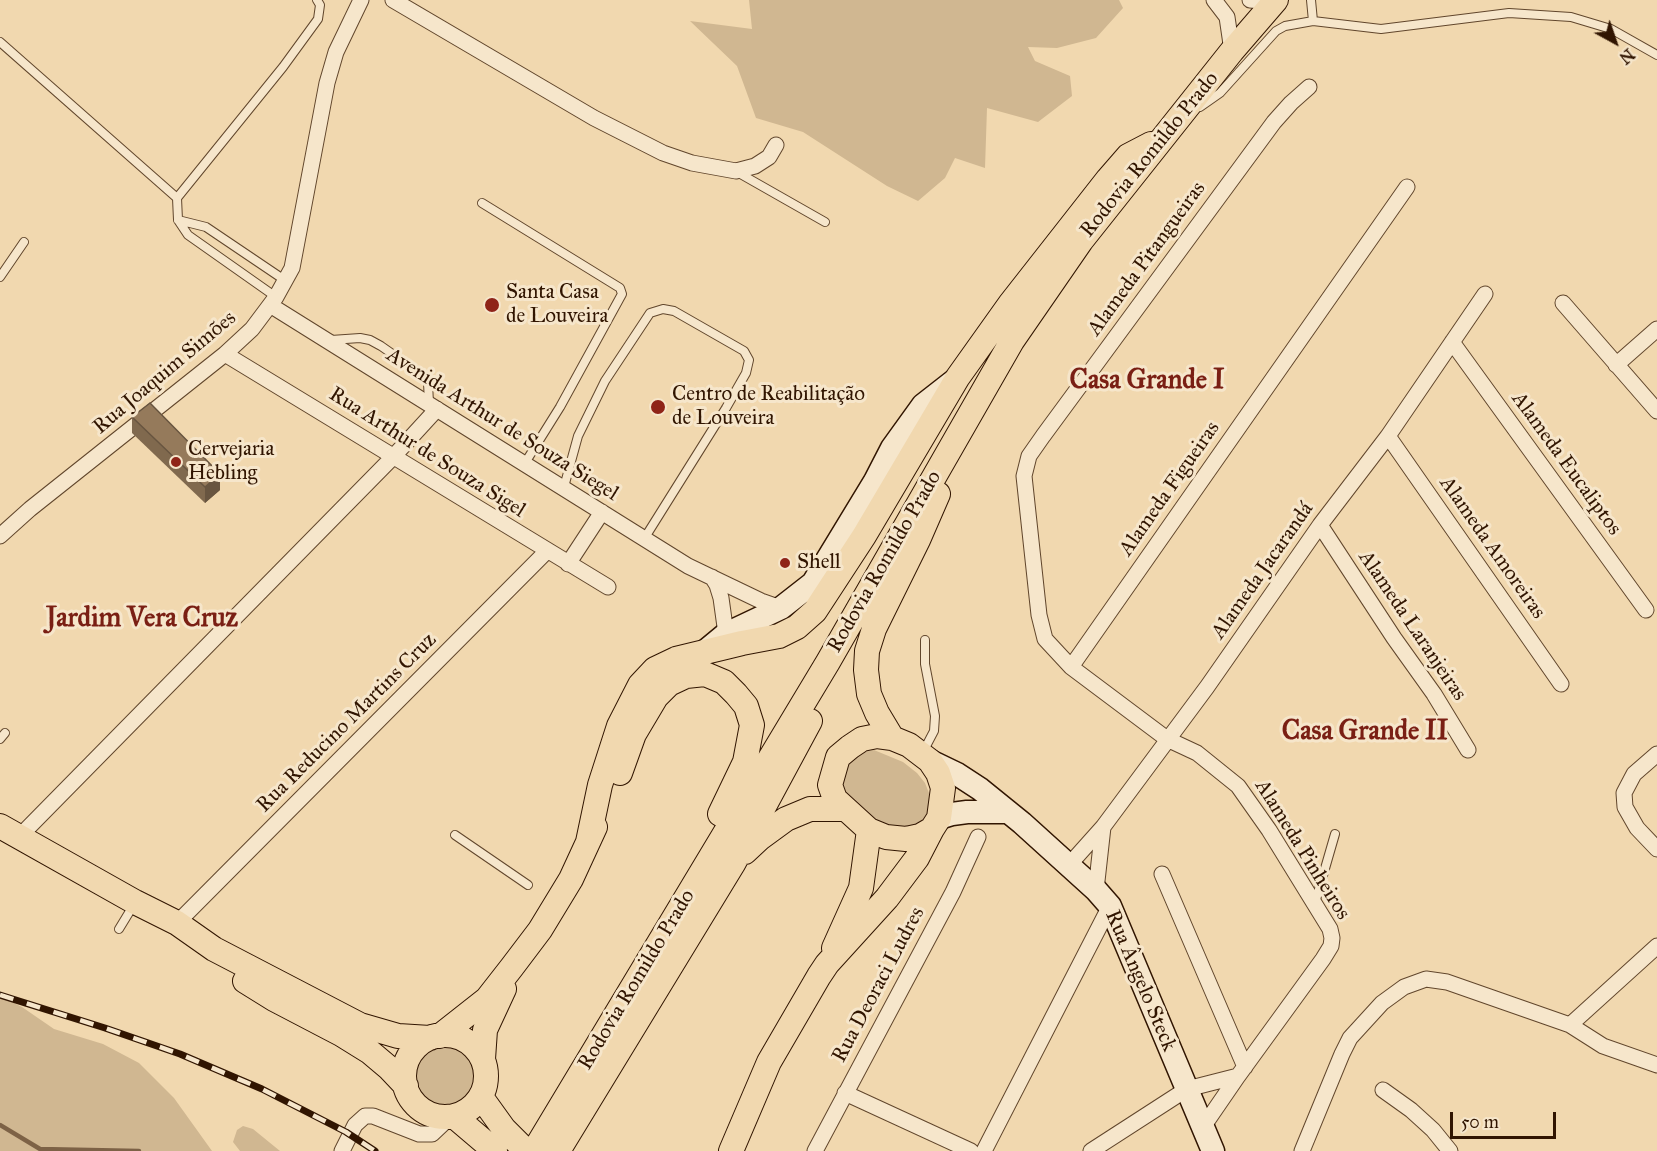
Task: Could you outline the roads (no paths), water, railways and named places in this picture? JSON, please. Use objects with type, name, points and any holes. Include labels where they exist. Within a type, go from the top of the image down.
[{"type":"main road","name":"Rodovia Romildo Prado","points":[[723,859],[828,662],[1012,341],[1081,240],[1232,51],[1279,1]]},
{"type":"main road","name":"Rodovia Romildo Prado","points":[[534,1151],[558,1139],[940,487],[1025,351],[1094,247],[1279,1]]},
{"type":"main road","points":[[588,842],[600,785],[619,726],[640,685],[655,669],[676,659],[779,636],[796,627],[815,610],[864,536],[958,377],[1010,304],[1107,179],[1128,156],[1166,136]]},
{"type":"main road","points":[[704,653],[726,634],[781,608],[813,583],[875,480],[892,447],[923,405],[958,377]]},
{"type":"main road","points":[[892,738],[869,694],[866,670],[867,651],[874,629],[918,540],[940,487]]},
{"type":"main road","points":[[512,967],[485,1030],[483,1059],[486,1072],[481,1097],[474,1105],[452,1116],[435,1116],[422,1110],[411,1099],[406,1086],[405,1072],[409,1058],[417,1046],[435,1037],[487,999],[540,930],[571,879],[617,781],[634,734],[656,697],[669,684],[686,676],[705,674],[724,682],[746,706],[752,725],[745,762],[712,829],[723,859],[760,838],[786,819],[810,809],[845,809]]},
{"type":"main road","name":"Rua Ângelo Steck","points":[[1005,812],[952,814],[920,836],[906,839],[886,837],[869,830],[845,809],[835,799],[830,785],[838,757],[850,747],[862,739],[877,736],[892,738],[909,745],[980,789],[1005,812],[1047,844],[1103,898],[1213,1151]]},
{"type":"main road","points":[[827,964],[887,898],[917,858],[935,824],[943,788],[938,773],[926,757]]},
{"type":"main road","points":[[731,1151],[769,1062],[827,964],[861,888],[869,830]]},
{"type":"main road","points":[[10,831],[135,902],[177,923],[214,949],[360,1025],[398,1036],[453,1036],[465,1040],[476,1048],[483,1059]]},
{"type":"main road","points":[[214,949],[236,974],[249,984],[370,1052],[406,1086]]},
{"type":"main road","points":[[481,1097],[504,1129],[526,1151]]},
{"type":"main road","points":[[452,1116],[495,1151]]},
{"type":"street","name":"Rua Joaquim Simões","points":[[0,536],[30,509],[198,378],[252,329],[273,301],[292,268],[327,83],[336,52],[361,0]]},
{"type":"street","points":[[393,0],[594,118],[663,153],[692,163],[736,171],[755,166],[769,157],[776,145]]},
{"type":"street","points":[[1214,0],[1227,17],[1232,51]]},
{"type":"street","points":[[1250,0],[1279,1]]},
{"type":"street","name":"Alameda Pitangueiras","points":[[1071,667],[1045,639],[1039,615],[1024,476],[1029,456],[1274,122],[1309,87]]},
{"type":"street","name":"Alameda Figueiras","points":[[1071,667],[1407,187]]},
{"type":"street","name":"Alameda Jacarandá","points":[[1068,865],[1103,827],[1207,687],[1320,525],[1388,436],[1485,294]]},
{"type":"street","name":"Avenida Arthur de Souza Siegel","points":[[273,301],[327,341],[688,566],[761,601],[781,608]]},
{"type":"street","points":[[1563,303],[1657,411]]},
{"type":"street","points":[[1616,365],[1657,329]]},
{"type":"street","name":"Alameda Eucaliptos","points":[[1452,342],[1646,610]]},
{"type":"street","name":"Rua Arthur de Souza Sigel","points":[[225,354],[546,552],[608,587]]},
{"type":"street","points":[[10,831],[393,457],[433,407]]},
{"type":"street","name":"Alameda Amoreiras","points":[[1388,436],[1561,684]]},
{"type":"street","points":[[568,564],[602,512]]},
{"type":"street","name":"Alameda Laranjeiras","points":[[1320,525],[1394,638],[1434,694],[1468,750]]},
{"type":"street","name":"Rua Reducino Martins Cruz","points":[[177,923],[546,552]]},
{"type":"street","points":[[712,577],[721,598],[726,634]]},
{"type":"street","name":"Alameda Pinheiros","points":[[1071,667],[1167,738],[1197,753],[1238,786],[1269,830],[1330,929],[1331,946],[1203,1127]]},
{"type":"street","points":[[1657,754],[1634,774],[1624,793],[1625,807],[1637,828],[1657,849]]},
{"type":"street","points":[[984,1151],[1103,898],[1103,827]]},
{"type":"street","name":"Rua Deoraci Ludres","points":[[814,1151],[953,892],[978,837]]},
{"type":"street","points":[[1091,1151],[1187,1089],[1241,1072],[1162,874]]},
{"type":"street","points":[[1570,1025],[1657,946]]},
{"type":"street","points":[[1302,1151],[1350,1038],[1382,1003],[1404,987],[1426,979],[1447,982],[1570,1025],[1603,1046],[1657,1065]]},
{"type":"street","points":[[1383,1090],[1412,1110],[1433,1130],[1450,1151]]},
{"type":"street","points":[[845,1093],[971,1151]]},
{"type":"street","points":[[342,1151],[355,1125],[365,1116],[373,1116],[419,1134],[432,1134],[452,1116]]},
{"type":"lane","points":[[273,301],[188,235],[178,220],[177,198],[318,20],[320,5],[317,0]]},
{"type":"lane","points":[[1311,0],[1313,21]]},
{"type":"lane","points":[[1200,107],[1220,93],[1276,31],[1285,26],[1313,21],[1381,28],[1509,13],[1570,17],[1611,29],[1657,55]]},
{"type":"lane","points":[[0,42],[177,198]]},
{"type":"lane","points":[[736,171],[825,222]]},
{"type":"lane","points":[[482,203],[620,288],[622,294],[560,407],[525,463]]},
{"type":"lane","points":[[178,220],[206,228],[286,280]]},
{"type":"lane","points":[[0,277],[24,242]]},
{"type":"lane","points":[[564,487],[578,436],[605,381],[650,313],[663,309],[674,312],[744,351],[749,360],[746,373],[644,539]]},
{"type":"lane","points":[[327,341],[360,338],[381,346],[421,374],[428,382],[433,407]]},
{"type":"lane","points":[[925,640],[926,664],[935,716],[934,731],[926,757]]},
{"type":"lane","points":[[1314,904],[1335,834]]},
{"type":"lane","points":[[455,835],[528,885]]},
{"type":"lane","points":[[119,929],[135,902]]},
{"type":"waterway","points":[[0,1125],[40,1149],[139,1151]]},
{"type":"railway","points":[[0,995],[180,1054],[262,1089],[346,1132],[375,1151]]},
{"type":"place","name":"Santa Casa de Louveira","points":[[492,305]]},
{"type":"place","name":"Centro de Reabilitação de Louveira","points":[[658,407]]},
{"type":"place","name":"Cervejaria Hebling","points":[[176,462]]},
{"type":"place","name":"Shell","points":[[785,563]]},
{"type":"district","name":"Casa Grande I","points":[[1147,381]]},
{"type":"district","name":"Jardim Vera Cruz","points":[[142,619]]},
{"type":"district","name":"Casa Grande II","points":[[1365,732]]}]
